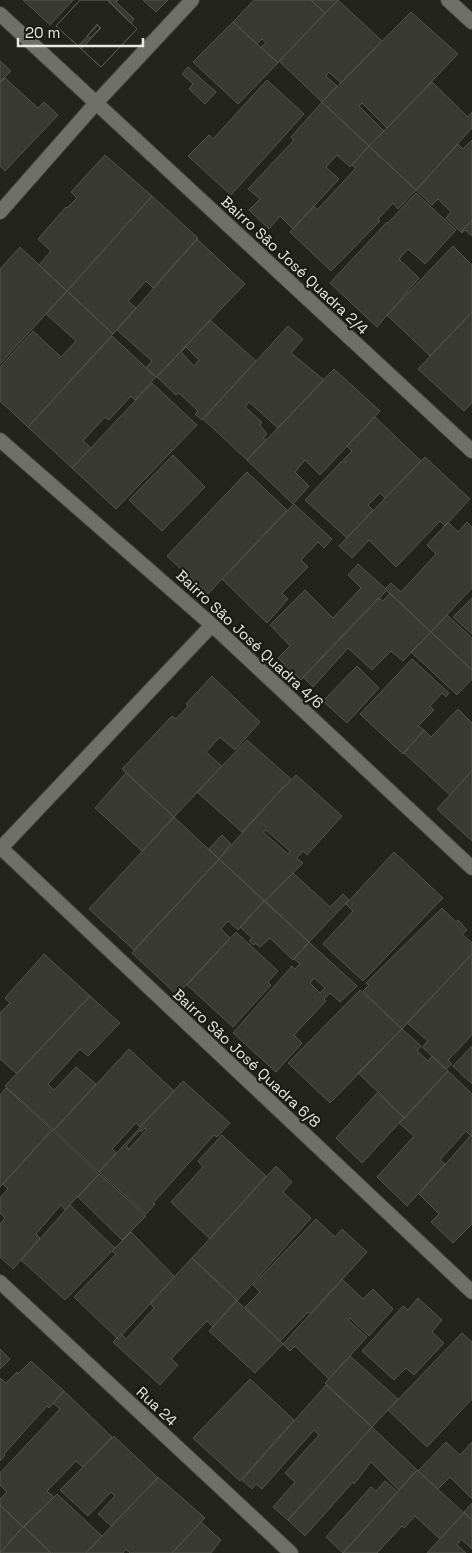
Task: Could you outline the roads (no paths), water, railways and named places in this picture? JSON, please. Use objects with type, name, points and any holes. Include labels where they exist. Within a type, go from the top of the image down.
[{"type":"street","points":[[0,212],[96,103],[192,0]]},
{"type":"street","points":[[448,0],[472,22]]},
{"type":"street","name":"Bairro São José Quadra 2/4","points":[[0,14],[472,451]]},
{"type":"street","name":"Bairro São José Quadra 4/6","points":[[0,440],[212,624],[472,868]]},
{"type":"street","points":[[1,848],[212,624]]},
{"type":"street","name":"Bairro São José Quadra 6/8","points":[[1,848],[472,1292]]},
{"type":"street","name":"Rua 24","points":[[0,1282],[291,1553]]}]
